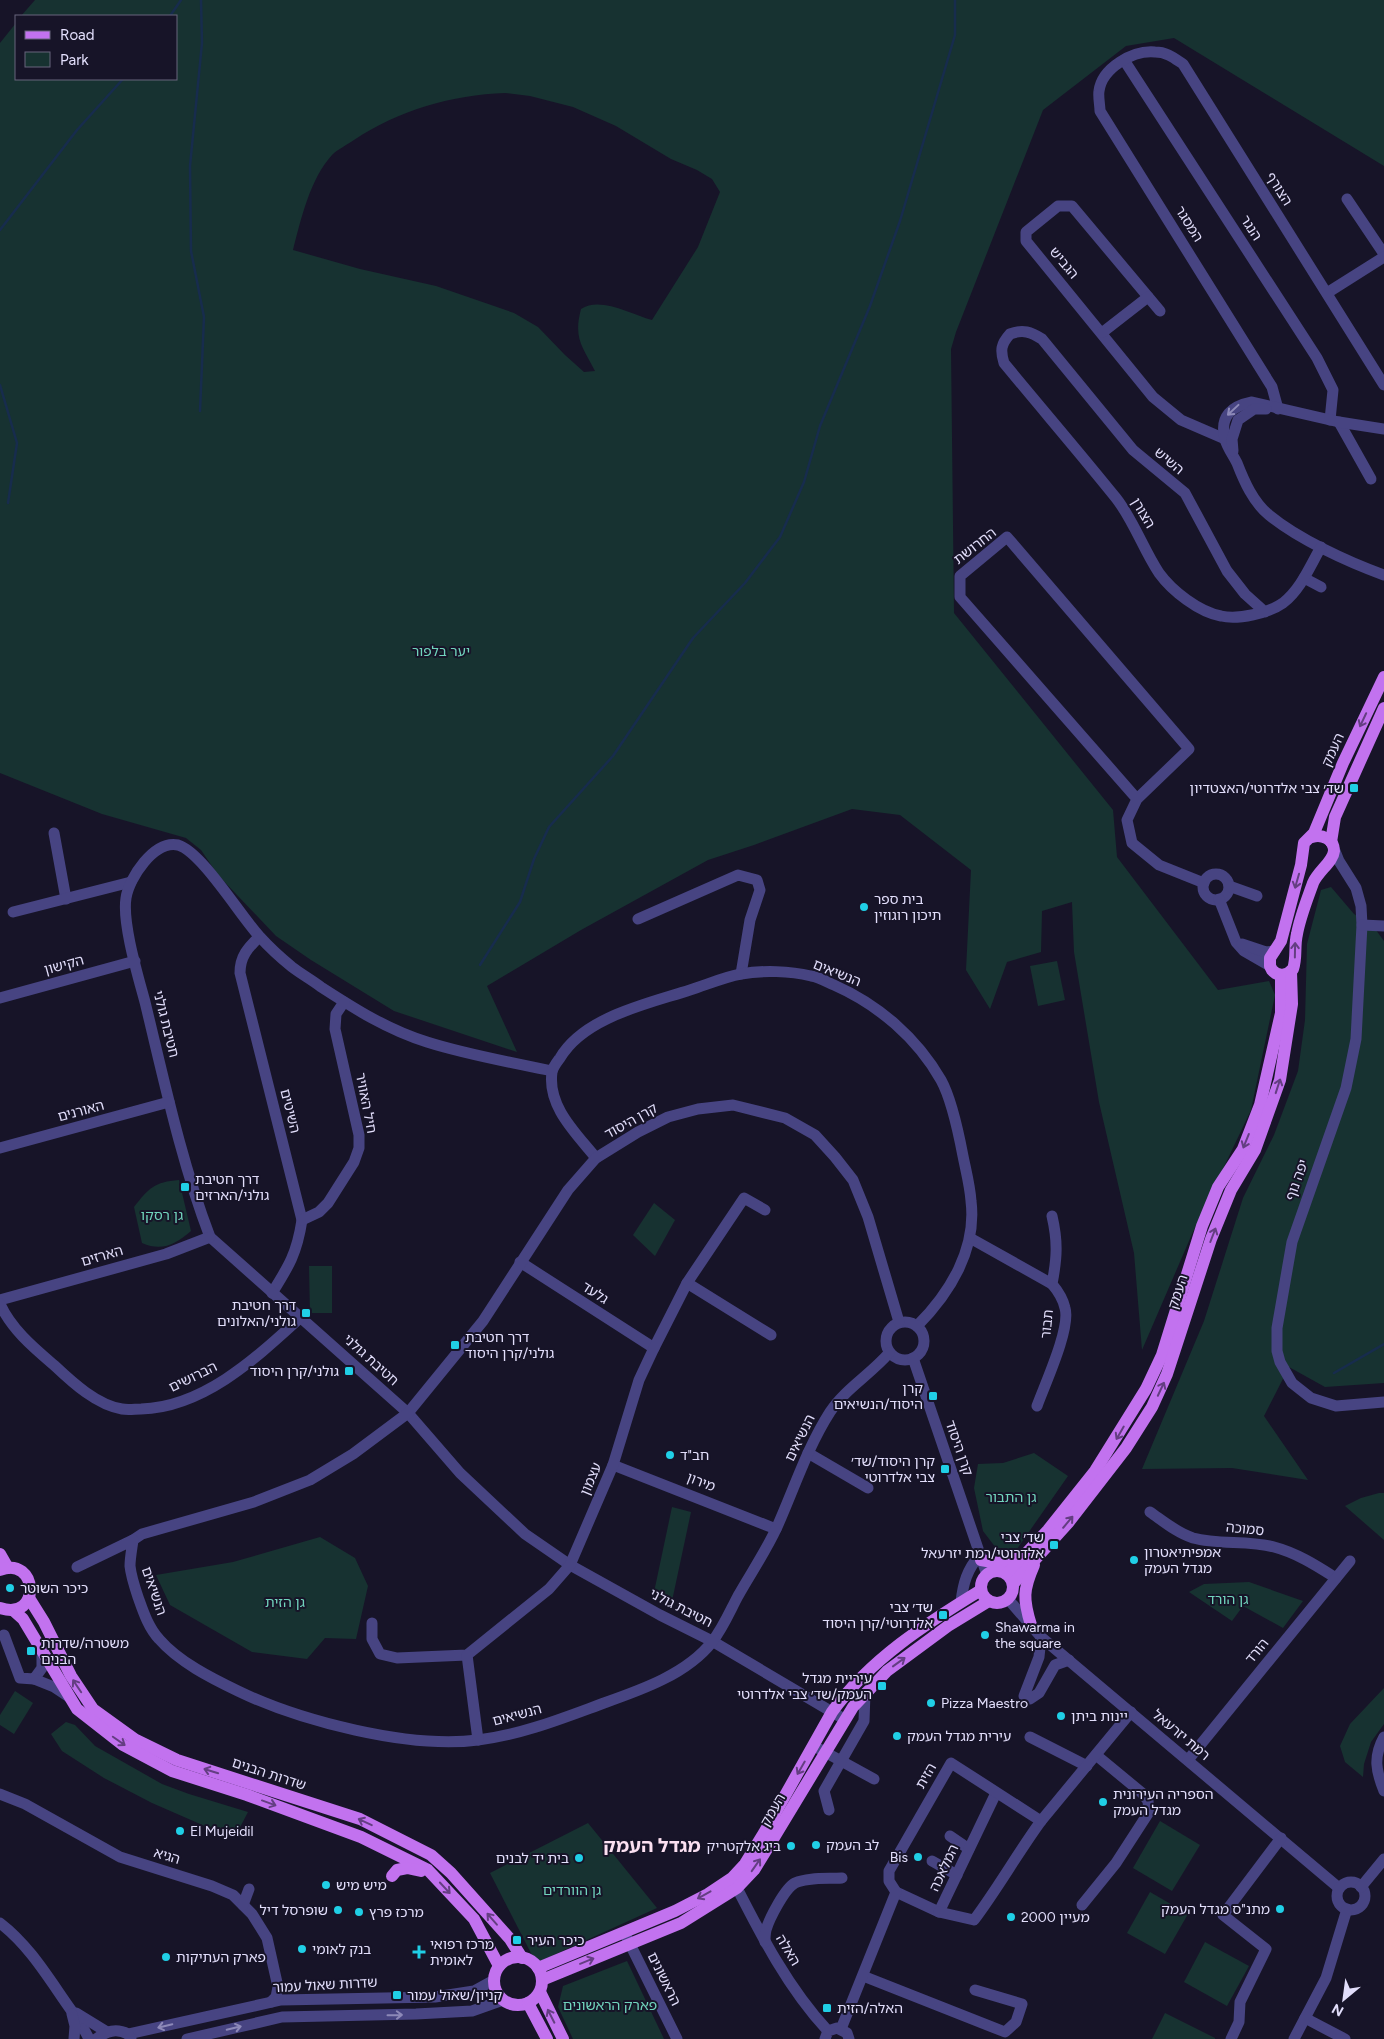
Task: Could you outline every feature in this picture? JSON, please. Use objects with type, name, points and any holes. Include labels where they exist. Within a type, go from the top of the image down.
[{"type":"main road","name":"העמק","points":[[1270,966],[1270,958],[1281,941],[1301,865],[1302,848],[1308,839],[1312,837],[1343,763],[1384,677]]},
{"type":"main road","name":"העמק","points":[[1010,1579],[1021,1557],[1048,1530],[1095,1471],[1146,1389],[1162,1355],[1202,1226],[1218,1187],[1243,1149],[1260,1105],[1281,1013],[1286,973],[1295,964],[1297,934],[1307,900],[1315,878],[1333,857],[1332,844],[1335,817],[1384,708]]},
{"type":"main road","points":[[1312,837],[1322,836],[1332,844]]},
{"type":"main road","points":[[1270,966],[1274,973],[1286,973]]},
{"type":"main road","name":"העמק","points":[[1010,1579],[1068,1523],[1126,1448],[1152,1407],[1167,1374],[1211,1239],[1231,1190],[1255,1150],[1280,1080],[1292,1004],[1286,973]]},
{"type":"main road","points":[[1031,1625],[1024,1602],[1027,1581],[1040,1552]]},
{"type":"main road","points":[[0,1554],[4,1569],[20,1570],[29,1580],[31,1592],[29,1598],[20,1608],[13,1610],[0,1608]]},
{"type":"main road","points":[[980,1557],[998,1564],[1021,1557]]},
{"type":"main road","points":[[997,1571],[1010,1579],[1011,1595],[1008,1599],[998,1603],[985,1595],[982,1582],[987,1575],[997,1571]]},
{"type":"main road","name":"העמק","points":[[819,1749],[832,1712],[841,1699],[880,1659],[961,1602],[985,1595]]},
{"type":"main road","name":"העמק","points":[[540,1980],[682,1923],[734,1883],[819,1749],[865,1693],[887,1671],[948,1626],[985,1595]]},
{"type":"main road","name":"שדרות הבנים","points":[[29,1598],[44,1622],[71,1676],[93,1709],[136,1740],[177,1760],[360,1819],[431,1855],[451,1872],[510,1939],[522,1958]]},
{"type":"main road","name":"שדרות הבנים","points":[[13,1610],[22,1619],[77,1710],[123,1745],[172,1771],[247,1795],[361,1837],[428,1870],[474,1919],[499,1966]]},
{"type":"main road","points":[[378,1845],[390,1857],[393,1867],[392,1876],[396,1870],[407,1868],[432,1874]]},
{"type":"main road","name":"העמק","points":[[540,1980],[624,1932],[675,1911],[734,1883]]},
{"type":"main road","points":[[540,1980],[535,1999],[528,2004],[519,2006],[503,2000],[495,1988],[494,1980],[499,1966],[506,1961],[522,1958],[534,1963],[563,2039]]},
{"type":"main road","points":[[528,2004],[547,2039]]},
{"type":"street","name":"הצורף","points":[[1124,60],[1142,53],[1155,52],[1169,54],[1183,64],[1384,385]]},
{"type":"street","name":"המסגר","points":[[1124,60],[1110,69],[1102,81],[1098,92],[1100,110],[1272,387],[1278,409]]},
{"type":"street","name":"הנגר","points":[[1124,60],[1317,358],[1333,390],[1335,421]]},
{"type":"street","points":[[1327,293],[1384,255],[1346,199]]},
{"type":"street","name":"הגביש","points":[[1160,311],[1072,206],[1058,206],[1026,232],[1026,241],[1103,332],[1154,397],[1181,420],[1225,439]]},
{"type":"street","points":[[1103,332],[1148,297]]},
{"type":"street","name":"הצורן","points":[[1042,339],[1033,333],[1025,331],[1010,334],[1003,342],[1000,351],[1004,363],[1127,513],[1159,573],[1175,592],[1196,606],[1221,616],[1244,616],[1265,612],[1282,604],[1295,591],[1321,546]]},
{"type":"street","name":"השיש","points":[[1042,339],[1133,450],[1185,493],[1227,571],[1245,594],[1265,612]]},
{"type":"street","points":[[1383,575],[1292,532],[1266,513],[1247,486],[1225,439],[1224,426],[1226,417],[1232,409],[1239,404],[1252,402],[1335,421],[1384,429]]},
{"type":"street","points":[[1233,453],[1232,439],[1238,420],[1254,409],[1278,409]]},
{"type":"street","points":[[1335,421],[1371,479]]},
{"type":"street","name":"החרושת","points":[[1137,799],[960,596],[960,576],[1007,537],[1189,749],[1137,799],[1127,820],[1132,844],[1159,865],[1204,883]]},
{"type":"street","points":[[1304,578],[1321,587]]},
{"type":"street","points":[[54,833],[66,899]]},
{"type":"street","name":"חטיבת גולני","points":[[259,936],[198,859],[179,846],[168,844],[160,848],[150,857],[131,882],[126,898],[126,916],[135,961],[169,1102],[198,1207],[210,1236],[408,1413],[460,1474],[524,1534],[570,1565],[660,1615],[712,1641],[844,1719]]},
{"type":"street","name":"יפה נוף","points":[[1332,844],[1356,888],[1361,906],[1362,925],[1357,1030],[1354,1056],[1346,1088],[1294,1234],[1288,1257],[1276,1340],[1280,1362],[1285,1373],[1300,1391],[1311,1398],[1336,1406],[1384,1402]]},
{"type":"street","points":[[1325,866],[1332,867],[1341,872],[1356,888]]},
{"type":"street","points":[[1217,874],[1225,878],[1229,886],[1228,893],[1219,899],[1212,899],[1206,894],[1204,883],[1209,876],[1217,874]]},
{"type":"street","points":[[638,919],[738,875],[757,880],[760,890],[750,920],[741,974]]},
{"type":"street","points":[[13,912],[131,882]]},
{"type":"street","points":[[1229,886],[1257,896]]},
{"type":"street","points":[[1219,899],[1236,942],[1244,951],[1270,966]]},
{"type":"street","points":[[1362,925],[1384,926]]},
{"type":"street","points":[[259,936],[292,967],[370,1018],[426,1042],[552,1071],[552,1086],[556,1103],[564,1118],[596,1158]]},
{"type":"street","name":"השיטים","points":[[259,936],[245,952],[240,962],[240,973],[302,1220],[299,1242],[291,1263],[272,1293]]},
{"type":"street","points":[[1236,942],[1266,952],[1275,951]]},
{"type":"street","name":"הקישון","points":[[0,998],[135,961]]},
{"type":"street","name":"הנשיאים","points":[[552,1071],[562,1053],[576,1038],[598,1024],[626,1010],[741,974],[782,972],[814,976],[852,993],[880,1011],[915,1044],[942,1081],[958,1131],[972,1202],[970,1238],[959,1270],[946,1294],[917,1326]]},
{"type":"street","name":"חיל האוויר","points":[[302,1220],[319,1212],[328,1203],[354,1162],[359,1148],[359,1135],[335,1029],[336,1014],[344,1002]]},
{"type":"street","name":"האורנים","points":[[0,1148],[169,1102]]},
{"type":"street","name":"קרן היסוד","points":[[133,1540],[142,1534],[254,1502],[310,1480],[353,1454],[408,1413],[483,1321],[568,1190],[596,1158],[638,1132],[668,1117],[698,1109],[732,1105],[785,1118],[815,1135],[853,1180],[868,1217],[899,1322]]},
{"type":"street","name":"עצמון","points":[[467,1655],[549,1589],[570,1565],[613,1465],[639,1380],[687,1283],[744,1198],[765,1210]]},
{"type":"street","points":[[970,1238],[1052,1284],[1057,1256],[1057,1237],[1052,1216]]},
{"type":"street","name":"הארזים","points":[[0,1300],[166,1254],[210,1236]]},
{"type":"street","name":"גלעד","points":[[520,1262],[654,1348]]},
{"type":"street","points":[[687,1283],[771,1335]]},
{"type":"street","name":"תבור","points":[[1037,1406],[1062,1341],[1066,1310],[1060,1294],[1052,1284]]},
{"type":"street","name":"הברושים","points":[[0,1304],[7,1320],[64,1374],[90,1395],[104,1403],[122,1409],[148,1409],[173,1404],[195,1396],[221,1382],[272,1344],[300,1318]]},
{"type":"street","points":[[899,1322],[906,1322],[917,1326],[924,1340],[921,1351],[913,1358],[903,1360],[893,1357],[885,1344],[886,1335],[891,1327],[899,1322]]},
{"type":"street","name":"הנשיאים","points":[[133,1540],[130,1566],[136,1593],[146,1619],[159,1639],[212,1678],[250,1697],[303,1716],[369,1733],[426,1742],[478,1740],[534,1728],[635,1693],[673,1674],[696,1659],[712,1641],[776,1529],[808,1453],[831,1411],[850,1389],[874,1370],[889,1353]]},
{"type":"street","name":"קרן היסוד","points":[[913,1358],[987,1575]]},
{"type":"street","points":[[808,1453],[868,1488]]},
{"type":"street","name":"מירון","points":[[613,1465],[776,1529]]},
{"type":"street","name":"סמוכה","points":[[1150,1512],[1169,1526],[1193,1538],[1249,1542],[1275,1547],[1301,1558],[1336,1578]]},
{"type":"street","points":[[77,1568],[133,1540]]},
{"type":"street","points":[[961,1602],[971,1565],[980,1557]]},
{"type":"street","name":"הורד","points":[[1188,1760],[1350,1561]]},
{"type":"street","name":"רמת יזרעאל","points":[[1008,1599],[1041,1637],[1339,1888]]},
{"type":"street","points":[[372,1623],[372,1639],[380,1654],[397,1658],[467,1655],[478,1740]]},
{"type":"street","points":[[4,1635],[20,1678],[34,1679],[54,1687],[69,1697]]},
{"type":"street","points":[[1041,1637],[1039,1657],[1024,1696],[1030,1699],[1039,1693],[1055,1665],[1069,1660]]},
{"type":"street","points":[[34,1679],[42,1668],[42,1652]]},
{"type":"street","points":[[829,1810],[824,1792],[864,1721],[865,1693]]},
{"type":"street","points":[[940,1912],[974,1920],[994,1894],[1016,1857],[1041,1821],[1131,1712]]},
{"type":"street","points":[[1030,1737],[1087,1766]]},
{"type":"street","points":[[1384,1737],[1378,1748],[1376,1761],[1384,1791]]},
{"type":"street","points":[[819,1749],[874,1780]]},
{"type":"street","points":[[1082,1905],[1116,1863],[1149,1812],[1148,1801],[1142,1793],[1096,1755]]},
{"type":"street","name":"הזית","points":[[896,1892],[889,1881],[889,1871],[951,1763],[1041,1821]]},
{"type":"street","name":"המלאכה","points":[[896,1892],[940,1912],[996,1793]]},
{"type":"street","name":"הגיא","points":[[0,1794],[25,1804],[120,1857],[212,1886],[233,1895],[252,1914],[267,1938],[278,1987]]},
{"type":"street","points":[[950,1836],[969,1849]]},
{"type":"street","points":[[1231,2039],[1239,2022],[1240,2002],[1266,1949],[1223,1915],[1281,1838]]},
{"type":"street","points":[[1361,1887],[1384,1859]]},
{"type":"street","points":[[932,1861],[957,1874]]},
{"type":"street","points":[[765,1942],[766,1930],[774,1913],[786,1891],[793,1884],[804,1881],[842,1878]]},
{"type":"street","points":[[1352,1882],[1361,1887],[1364,1893],[1362,1904],[1357,1908],[1347,1910],[1338,1902],[1337,1895],[1339,1888],[1352,1882]]},
{"type":"street","name":"האלה","points":[[734,1883],[765,1942],[827,2035]]},
{"type":"street","points":[[243,1905],[249,1889]]},
{"type":"street","points":[[841,2029],[896,1892]]},
{"type":"street","points":[[1294,2039],[1326,1978],[1347,1910]]},
{"type":"street","points":[[0,1923],[9,1930],[40,1964],[84,2027],[89,2039]]},
{"type":"street","name":"הראשונים","points":[[624,1932],[677,2039]]},
{"type":"street","points":[[863,1976],[1005,2032],[1016,2022],[1022,2004],[976,1990]]},
{"type":"street","name":"שדרות שאול עמור","points":[[107,2032],[118,2030],[130,2036],[271,2002],[297,1999],[435,1996],[474,1991],[494,1980]]},
{"type":"street","points":[[278,1987],[285,1995],[297,1999]]},
{"type":"street","points":[[271,2002],[276,1998],[278,1987]]},
{"type":"street","points":[[186,2039],[282,2017],[472,2011],[503,2000]]},
{"type":"street","points":[[71,2009],[107,2032],[96,2039]]},
{"type":"street","points":[[71,2009],[76,2026],[74,2039]]},
{"type":"street","points":[[1305,2018],[1345,2039]]},
{"type":"street","points":[[827,2035],[834,2028],[841,2029],[847,2033],[849,2039]]},
{"type":"green space","name":"יער בלפור","points":[[35,0],[1384,0],[1384,166],[1174,38],[1126,46],[1043,110],[951,349],[954,613],[1113,810],[1117,857],[1218,990],[1269,981],[1275,995],[1251,1110],[1192,1234],[1142,1350],[1134,1253],[1099,1102],[1074,952],[1072,902],[1042,911],[1041,952],[1007,962],[990,1009],[966,970],[971,870],[900,815],[852,809],[708,860],[581,930],[487,986],[517,1052],[394,1011],[311,960],[276,936],[218,875],[201,850],[186,838],[102,814],[0,773],[0,43],[15,24],[15,80],[178,80],[178,15],[22,15]],"holes":[[[505,93],[530,96],[573,107],[616,126],[671,159],[697,170],[712,179],[720,192],[698,247],[652,320],[606,305],[589,305],[581,309],[578,328],[580,342],[595,371],[584,372],[538,327],[514,313],[436,286],[360,269],[293,250],[312,187],[324,165],[332,155],[371,129],[408,112],[427,106],[485,94]]]},
{"type":"green space","points":[[1331,887],[1354,914],[1373,926],[1384,941],[1384,1383],[1325,1387],[1289,1367],[1264,1416],[1308,1480],[1232,1468],[1142,1469],[1204,1321],[1243,1198],[1274,1135],[1298,1071],[1305,1020],[1307,944],[1321,890]]},
{"type":"green space","points":[[1057,961],[1065,1000],[1038,1006],[1030,966]]},
{"type":"green space","name":"גן רסקו","points":[[179,1180],[191,1231],[180,1240],[162,1247],[149,1246],[142,1243],[134,1207],[148,1191],[158,1184]]},
{"type":"green space","points":[[654,1203],[675,1220],[655,1256],[633,1235]]},
{"type":"green space","points":[[309,1266],[332,1266],[332,1313],[310,1313]]},
{"type":"green space","name":"גן התבור","points":[[1034,1453],[1068,1476],[1017,1549],[999,1552],[983,1531],[974,1488],[978,1464],[1003,1463]]},
{"type":"green space","points":[[1384,1493],[1384,1540],[1345,1506],[1361,1498]]},
{"type":"green space","points":[[672,1507],[691,1512],[672,1601],[653,1597]]},
{"type":"green space","name":"גן הזית","points":[[320,1537],[355,1558],[368,1586],[356,1639],[325,1638],[307,1659],[252,1652],[170,1605],[156,1575],[233,1562]]},
{"type":"green space","name":"גן הורד","points":[[1249,1582],[1303,1601],[1283,1628],[1243,1606],[1232,1621],[1189,1592],[1204,1584]]},
{"type":"green space","points":[[1384,1688],[1384,1724],[1371,1742],[1364,1764],[1363,1777],[1345,1762],[1340,1746],[1350,1724]]},
{"type":"green space","points":[[15,1691],[33,1703],[14,1734],[0,1725],[0,1715]]},
{"type":"green space","points":[[66,1722],[75,1725],[95,1746],[162,1784],[248,1812],[237,1833],[207,1827],[152,1803],[104,1778],[62,1751],[51,1734]]},
{"type":"green space","points":[[1160,1821],[1200,1845],[1172,1891],[1133,1868]]},
{"type":"green space","name":"גן הוורדים","points":[[588,1823],[657,1908],[536,1963],[490,1873]]},
{"type":"green space","points":[[1150,1892],[1188,1914],[1165,1954],[1127,1933]]},
{"type":"green space","points":[[1205,1942],[1249,1966],[1227,2006],[1184,1982]]},
{"type":"green space","name":"פארק הראשונים","points":[[627,1961],[664,2039],[573,2039],[558,2007],[563,1986]]},
{"type":"green space","points":[[1165,2013],[1215,2038],[1215,2039],[1152,2039]]},
{"type":"waterway","points":[[171,15],[181,0]]},
{"type":"waterway","points":[[200,411],[204,317],[191,251],[190,166],[202,43],[201,0]]},
{"type":"waterway","points":[[480,965],[520,902],[534,859],[549,827],[613,756],[693,638],[745,583],[780,537],[804,482],[820,426],[870,306],[900,221],[955,35],[955,0]]},
{"type":"waterway","points":[[0,230],[77,130],[122,80]]},
{"type":"waterway","points":[[0,385],[17,443],[8,503]]},
{"type":"waterway","points":[[1334,1373],[1384,1344]]},
{"type":"place","name":"שד׳ צבי אלדרוטי/האצטדיון","points":[[1354,788]]},
{"type":"place","name":"בית ספר תיכון רוגוזין","points":[[864,907]]},
{"type":"place","name":"דרך חטיבת גולני/הארזים","points":[[185,1187]]},
{"type":"place","name":"דרך חטיבת גולני/האלונים","points":[[306,1313]]},
{"type":"place","name":"דרך חטיבת גולני/קרן היסוד","points":[[455,1345]]},
{"type":"place","name":"גולני/קרן היסוד","points":[[349,1371]]},
{"type":"place","name":"קרן היסוד/הנשיאים","points":[[933,1396]]},
{"type":"place","name":"חב\"ד","points":[[670,1455]]},
{"type":"place","name":"קרן היסוד/שד׳ צבי אלדרוטי","points":[[945,1469]]},
{"type":"place","name":"שד׳ צבי אלדרוטי/רמת יזרעאל","points":[[1054,1545]]},
{"type":"place","name":"אמפיתיאטרון מגדל העמק","points":[[1134,1560]]},
{"type":"place","name":"כיכר השוטר","points":[[10,1588]]},
{"type":"place","name":"שד׳ צבי אלדרוטי/קרן היסוד","points":[[943,1615]]},
{"type":"place","name":"Shawarma in the square","points":[[985,1635]]},
{"type":"place","name":"משטרה/שדרות הבנים","points":[[31,1651]]},
{"type":"place","name":"עיריית מגדל העמק/שד׳ צבי אלדרוטי","points":[[882,1686]]},
{"type":"place","name":"Pizza Maestro","points":[[931,1703]]},
{"type":"place","name":"יינות ביתן","points":[[1061,1716]]},
{"type":"place","name":"עירית מגדל העמק","points":[[897,1736]]},
{"type":"place","name":"הספריה העירונית מגדל העמק","points":[[1103,1802]]},
{"type":"place","name":"El Mujeidil","points":[[180,1831]]},
{"type":"place","name":"לב העמק","points":[[816,1845]]},
{"type":"place","name":"ביג אלקטריק","points":[[791,1846]]},
{"type":"place","name":"Bis","points":[[918,1857]]},
{"type":"place","name":"בית יד לבנים","points":[[579,1858]]},
{"type":"place","name":"מיש מיש","points":[[326,1885]]},
{"type":"place","name":"מתנ\"ס מגדל העמק","points":[[1280,1909]]},
{"type":"place","name":"שופרסל דיל","points":[[338,1910]]},
{"type":"place","name":"מרכז פרץ","points":[[359,1912]]},
{"type":"place","name":"מעיין 2000","points":[[1011,1917]]},
{"type":"place","name":"כיכר העיר","points":[[517,1940]]},
{"type":"place","name":"בנק לאומי","points":[[302,1949]]},
{"type":"place","name":"מרכז רפואי לאומית","points":[[419,1952]]},
{"type":"place","name":"פארק העתיקות","points":[[166,1957]]},
{"type":"place","name":"קניון/שאול עמור","points":[[397,1995]]},
{"type":"place","name":"האלה/הזית","points":[[827,2008]]},
{"type":"district","name":"מגדל העמק","points":[[652,1845]]}]
